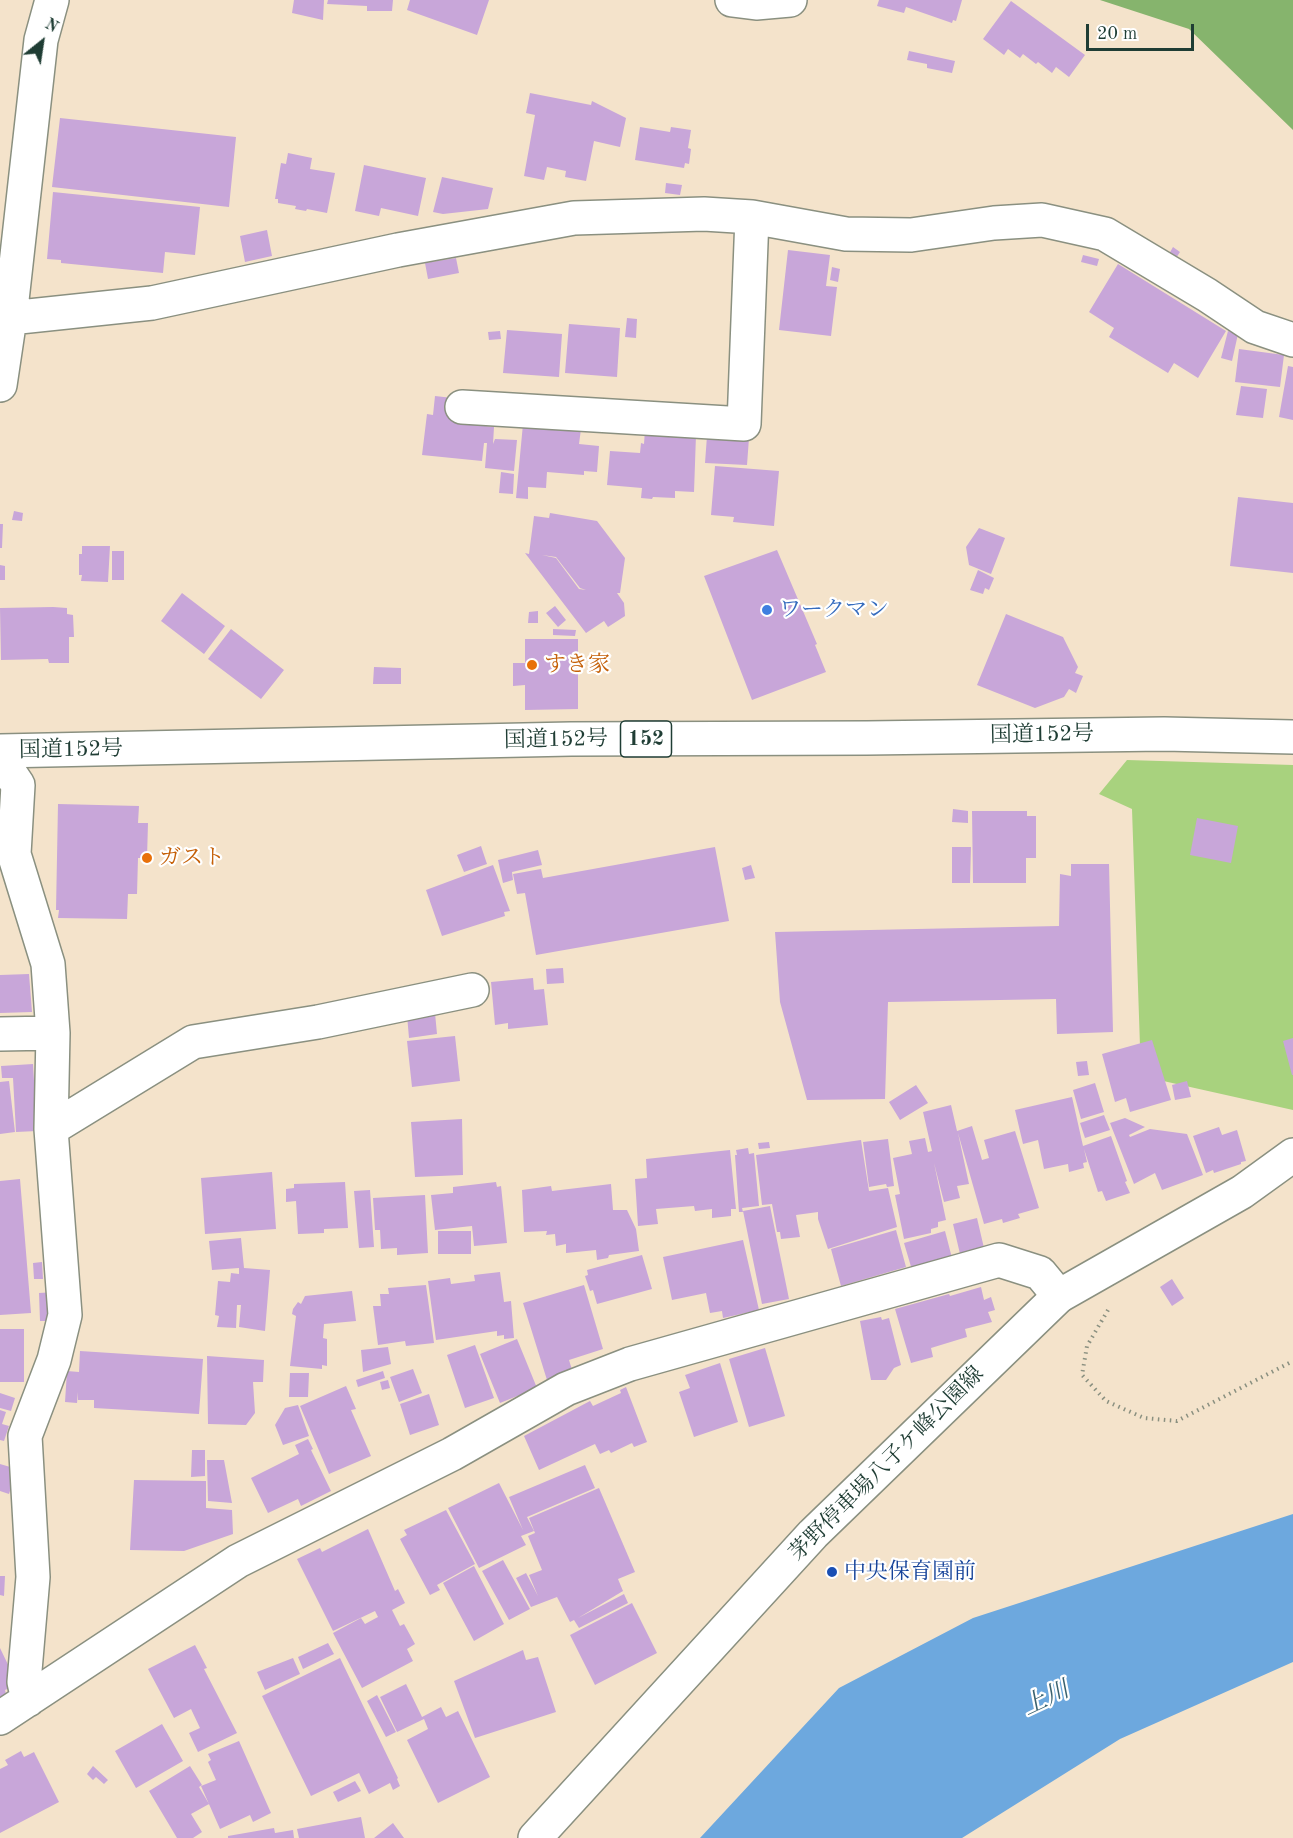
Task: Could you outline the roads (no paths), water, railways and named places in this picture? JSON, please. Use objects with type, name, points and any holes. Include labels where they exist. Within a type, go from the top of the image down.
[{"type":"main road","points":[[0,385],[10,318],[41,40],[52,0]]},
{"type":"main road","points":[[732,0],[756,3],[790,0]]},
{"type":"main road","points":[[10,318],[152,303],[398,250],[574,219],[704,214],[752,217],[846,234],[912,235],[994,223],[1042,220],[1105,234],[1207,295],[1255,327],[1293,340]]},
{"type":"main road","points":[[462,407],[744,424],[752,217]]},
{"type":"main road","name":"国道152号","points":[[0,751],[571,739],[1164,734],[1293,737]]},
{"type":"main road","points":[[0,758],[18,785],[14,854],[48,964],[53,1033],[51,1129],[65,1315],[54,1360],[24,1436],[33,1577],[24,1682],[28,1700]]},
{"type":"main road","points":[[51,1129],[193,1042],[318,1022],[472,990]]},
{"type":"main road","points":[[0,1034],[53,1033]]},
{"type":"main road","name":"茅野停車場八子ケ峰公園線","points":[[535,1838],[813,1534],[1059,1296],[1242,1192],[1293,1155]]},
{"type":"main road","points":[[0,1718],[238,1561],[452,1454],[566,1389],[630,1364],[999,1260],[1040,1273],[1059,1296]]},
{"type":"water","name":"上川","points":[[1293,1514],[1293,1662],[1120,1739],[962,1838],[700,1838],[839,1688],[973,1618]]},
{"type":"place","name":"ワークマン","points":[[767,610]]},
{"type":"place","name":"すき家","points":[[532,665]]},
{"type":"place","name":"ガスト","points":[[147,858]]},
{"type":"place","name":"中央保育園前","points":[[832,1572]]}]
